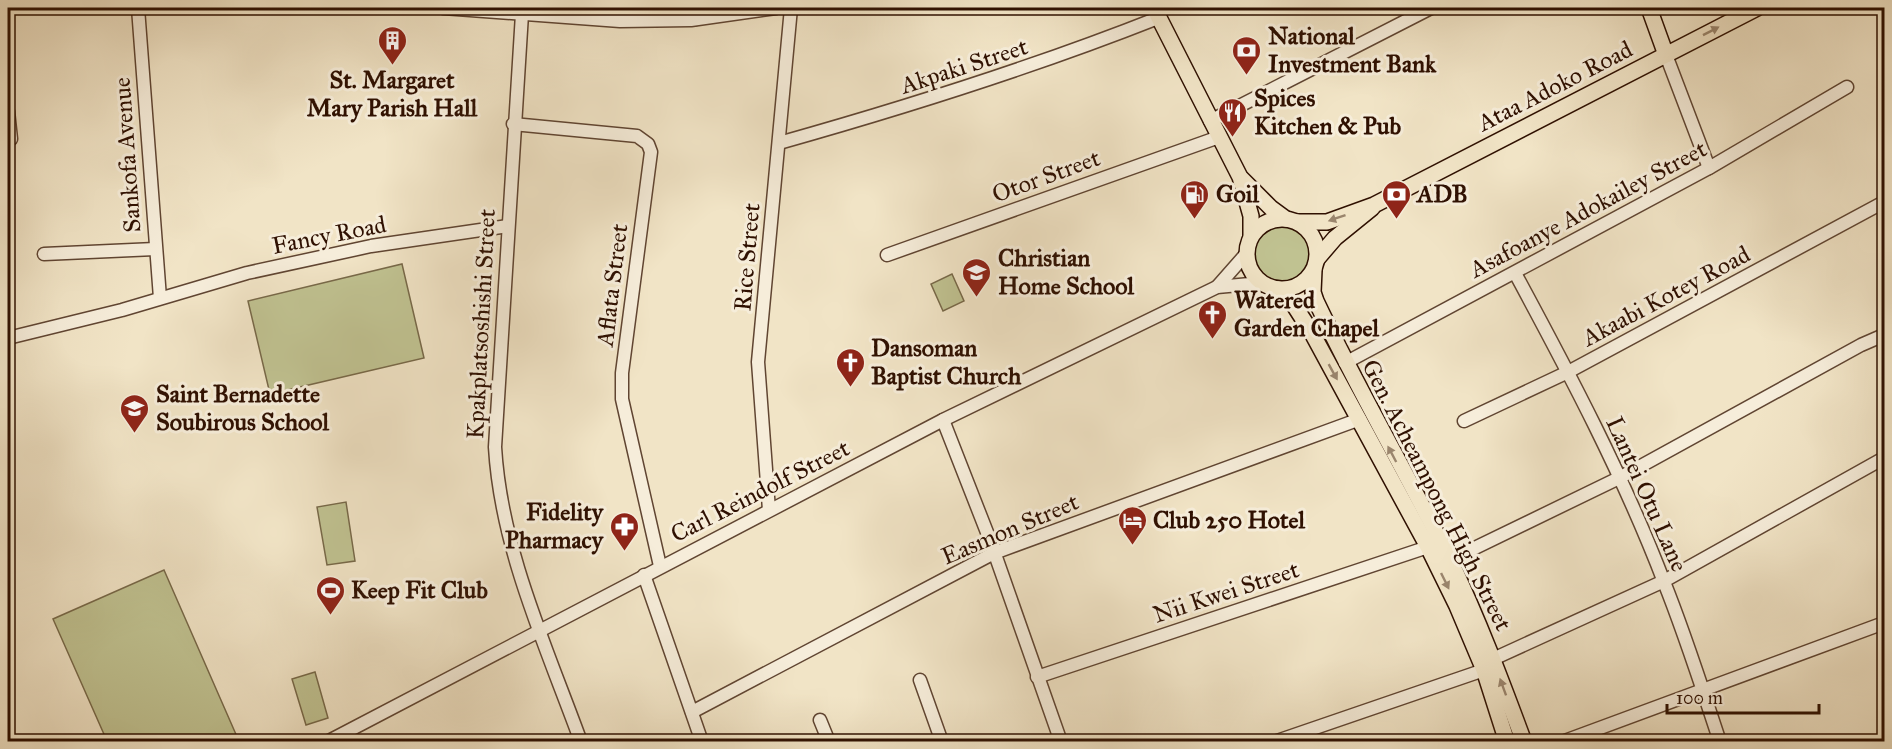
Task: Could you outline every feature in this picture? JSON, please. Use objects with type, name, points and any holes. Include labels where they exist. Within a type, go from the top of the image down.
[{"type":"main road","points":[[1649,8],[1666,55]]},
{"type":"main road","name":"Ataa Adoko Road","points":[[1292,221],[1328,222],[1374,205],[1757,8]]},
{"type":"main road","points":[[1156,13],[1240,177],[1251,216],[1251,236],[1246,254],[1251,272],[1261,283],[1278,289],[1299,285],[1315,264],[1313,237],[1270,208],[1240,177]]},
{"type":"main road","name":"Ataa Adoko Road","points":[[1315,264],[1335,238],[1374,205]]},
{"type":"main road","points":[[1251,236],[1264,224],[1292,221]]},
{"type":"main road","name":"Gen. Acheampong High Street","points":[[1315,264],[1313,292],[1316,301],[1345,363],[1449,560],[1488,665],[1507,741]]},
{"type":"main road","name":"Gen. Acheampong High Street","points":[[1278,289],[1292,302],[1312,333],[1360,419],[1428,547],[1524,741]]},
{"type":"street","name":"Sankofa Avenue","points":[[138,8],[160,298]]},
{"type":"street","points":[[443,8],[620,21],[696,20],[776,8]]},
{"type":"street","points":[[683,8],[696,20]]},
{"type":"street","name":"Rice Street","points":[[769,510],[758,362],[791,8]]},
{"type":"street","points":[[1210,121],[1431,8]]},
{"type":"street","name":"Akpaki Street","points":[[779,143],[890,112],[1055,59],[1156,13]]},
{"type":"street","name":"Kpakplatsoshishi Street","points":[[522,14],[513,124],[495,447],[497,484],[508,536],[581,741]]},
{"type":"street","points":[[1666,55],[1709,168]]},
{"type":"street","name":"Asafoanye Adokailey Street","points":[[1345,363],[1709,168],[1847,87]]},
{"type":"street","points":[[8,111],[11,139]]},
{"type":"street","name":"Aflata Street","points":[[513,124],[637,136],[648,144],[651,152],[622,373],[622,399],[660,566]]},
{"type":"street","name":"Otor Street","points":[[887,255],[1219,137]]},
{"type":"street","name":"Akaabi Kotey Road","points":[[1464,421],[1568,372],[1884,202]]},
{"type":"street","name":"Fancy Road","points":[[8,338],[247,273],[371,246],[508,226]]},
{"type":"street","points":[[44,254],[155,249]]},
{"type":"street","name":"Carl Reindolf Street","points":[[1217,287],[1246,254]]},
{"type":"street","name":"Lantei Otu Lane","points":[[1515,273],[1568,372],[1619,478],[1664,581],[1720,741]]},
{"type":"street","name":"Carl Reindolf Street","points":[[328,741],[943,420],[1217,287],[1261,283]]},
{"type":"street","points":[[1449,560],[1619,478],[1861,345],[1884,335]]},
{"type":"street","name":"Easmon Street","points":[[692,712],[994,553],[1360,419]]},
{"type":"street","points":[[943,420],[994,553],[1061,741]]},
{"type":"street","points":[[1274,741],[1488,665],[1664,581],[1884,458]]},
{"type":"street","name":"Nii Kwei Street","points":[[1037,677],[1428,547]]},
{"type":"street","points":[[644,575],[702,741]]},
{"type":"street","points":[[1562,741],[1884,623]]},
{"type":"street","points":[[920,680],[942,741]]},
{"type":"street","points":[[820,720],[829,741]]},
{"type":"green space","points":[[1281,226],[1298,231],[1306,239],[1311,256],[1306,273],[1298,281],[1281,286],[1264,281],[1256,273],[1251,256],[1256,239],[1264,231]]},
{"type":"green space","points":[[402,264],[424,358],[270,394],[248,301]]},
{"type":"green space","points":[[952,274],[964,301],[943,311],[931,284]]},
{"type":"green space","points":[[346,502],[355,561],[327,565],[317,507]]},
{"type":"green space","points":[[164,570],[238,739],[232,741],[107,741],[53,619]]},
{"type":"green space","points":[[315,672],[328,718],[306,725],[292,679]]},
{"type":"place","name":"St. Margaret Mary Parish Hall","points":[[392,66]]},
{"type":"place","name":"National Investment Bank","points":[[1247,76]]},
{"type":"place","name":"Spices Kitchen & Pub","points":[[1233,138]]},
{"type":"place","name":"Goil","points":[[1195,220]]},
{"type":"place","name":"ADB","points":[[1396,220]]},
{"type":"place","name":"Christian Home School","points":[[977,298]]},
{"type":"place","name":"Watered Garden Chapel","points":[[1213,340]]},
{"type":"place","name":"Dansoman Baptist Church","points":[[850,388]]},
{"type":"place","name":"Saint Bernadette Soubirous School","points":[[135,434]]},
{"type":"place","name":"Club 250 Hotel","points":[[1132,546]]},
{"type":"place","name":"Fidelity Pharmacy","points":[[624,552]]},
{"type":"place","name":"Keep Fit Club","points":[[330,616]]}]
